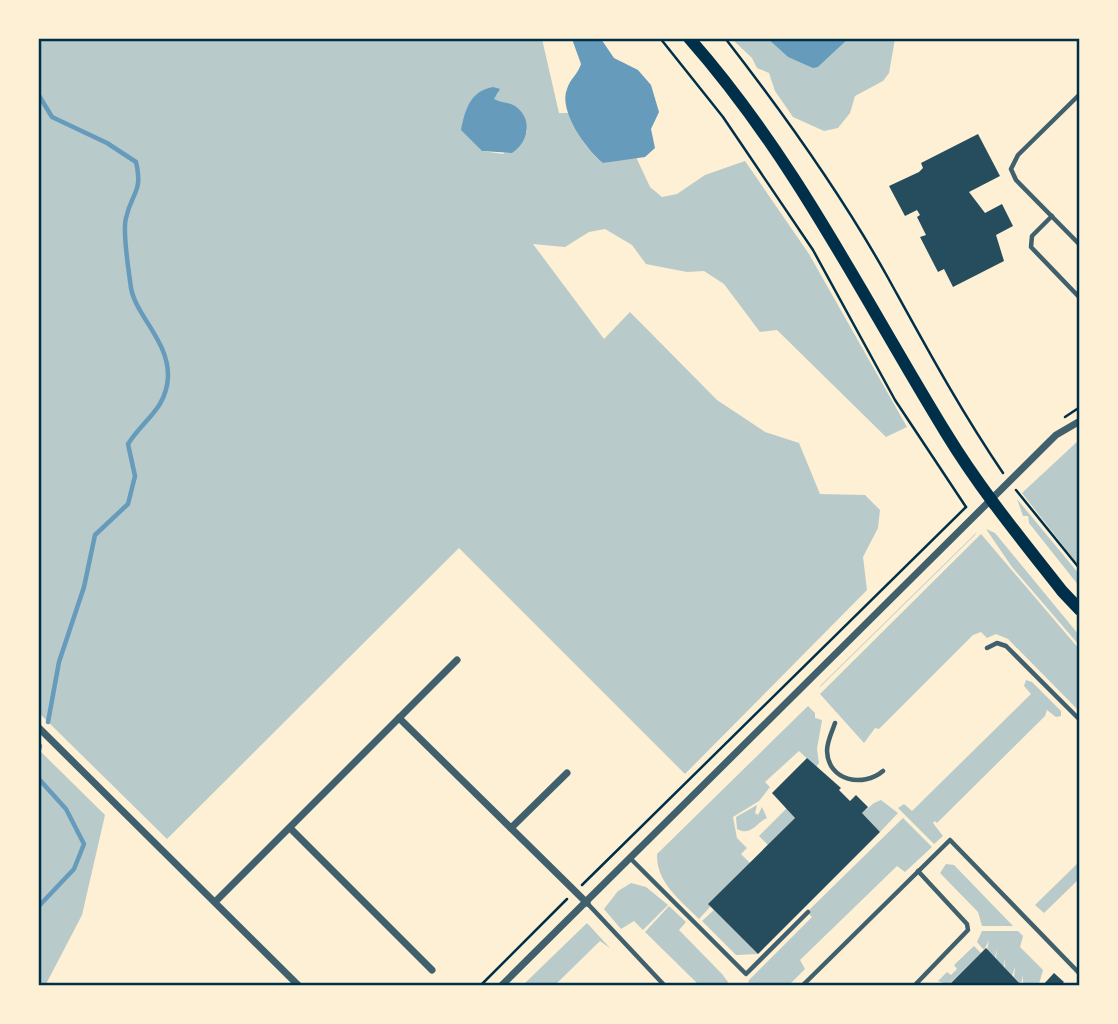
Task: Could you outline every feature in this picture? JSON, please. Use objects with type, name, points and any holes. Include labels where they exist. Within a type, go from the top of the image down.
[{"type":"main road","points":[[689,38],[747,108],[792,171],[946,434],[992,501],[1080,610]]},
{"type":"street","points":[[501,985],[587,903],[1056,435],[1080,421]]},
{"type":"street","points":[[215,902],[291,829],[457,660]]},
{"type":"street","points":[[399,718],[587,903]]},
{"type":"street","points":[[38,726],[299,985]]},
{"type":"street","points":[[511,828],[568,773]]},
{"type":"street","points":[[291,829],[432,970]]},
{"type":"lane","points":[[1080,94],[1018,155],[1012,169],[1016,180],[1080,245]]},
{"type":"lane","points":[[1052,216],[1032,236],[1031,247],[1080,298]]},
{"type":"lane","points":[[986,648],[997,643],[1006,646],[1078,718]]},
{"type":"lane","points":[[835,723],[827,746],[827,754],[833,767],[845,778],[856,782],[866,782],[883,771]]},
{"type":"lane","points":[[806,984],[950,840],[1080,974]]},
{"type":"lane","points":[[631,859],[746,974],[808,912]]},
{"type":"lane","points":[[914,985],[968,930],[967,924],[918,871]]},
{"type":"lane","points":[[587,903],[665,985]]},
{"type":"path","points":[[480,985],[967,509],[895,400],[813,250],[723,117],[660,38]]},
{"type":"path","points":[[725,38],[806,145],[887,276],[929,355],[1002,471]]},
{"type":"path","points":[[1019,494],[1080,569]]},
{"type":"shaded area","points":[[38,39],[542,39],[559,113],[570,113],[582,141],[603,163],[636,157],[650,187],[662,197],[677,194],[705,175],[745,161],[809,254],[907,427],[886,437],[777,330],[760,332],[724,284],[704,271],[687,272],[646,264],[632,245],[605,229],[589,232],[565,247],[533,244],[604,339],[630,312],[717,400],[765,432],[799,443],[820,494],[865,495],[880,510],[878,528],[863,557],[867,590],[685,774],[459,548],[167,839],[39,713]],"holes":[[[493,87],[498,93],[493,99],[521,113],[527,132],[503,154],[482,151]]]},
{"type":"shaded area","points":[[732,39],[768,39],[788,57],[818,67],[848,39],[895,39],[889,73],[883,81],[855,96],[850,113],[838,128],[824,131],[793,117],[775,91],[769,73],[757,68],[752,58]]},
{"type":"shaded area","points":[[1079,440],[1079,566],[1022,493]]},
{"type":"shaded area","points":[[1017,499],[1079,574],[1079,586],[1029,523],[1028,516],[1023,516]]},
{"type":"shaded area","points":[[986,529],[995,533],[1079,635],[1079,645],[1012,567]]},
{"type":"shaded area","points":[[977,532],[975,535],[819,688],[821,685]]},
{"type":"shaded area","points":[[981,534],[1079,649],[1079,711],[1008,639],[996,634],[987,638],[981,632],[973,635],[879,729],[875,728],[864,743],[820,694]]},
{"type":"shaded area","points":[[1026,680],[1032,682],[1061,711],[1061,716],[1056,717],[1047,710],[1045,716],[937,823],[933,823],[943,836],[934,844],[898,808],[904,804],[912,811],[1031,694],[1024,686]]},
{"type":"shaded area","points":[[808,706],[815,713],[815,718],[822,720],[817,749],[819,763],[816,767],[799,751],[765,782],[770,787],[759,801],[733,817],[737,838],[747,848],[741,854],[750,863],[699,919],[665,882],[660,873],[657,854]]},
{"type":"shaded area","points":[[38,749],[105,815],[82,915],[45,986],[38,985]]},
{"type":"shaded area","points":[[881,800],[898,813],[880,832],[862,813]]},
{"type":"shaded area","points":[[757,805],[755,813],[758,815],[762,807],[767,818],[750,830],[737,829],[736,817]]},
{"type":"shaded area","points":[[787,808],[795,818],[768,845],[759,836]]},
{"type":"shaded area","points":[[903,818],[932,847],[905,872],[897,866],[800,960],[805,969],[789,985],[748,986],[749,980],[812,917],[807,912]]},
{"type":"shaded area","points":[[1079,862],[1079,879],[1044,913],[1035,905]]},
{"type":"shaded area","points":[[946,864],[954,865],[1013,926],[982,926],[978,912],[940,873]]},
{"type":"shaded area","points":[[631,883],[646,887],[668,905],[643,930],[634,921],[621,929],[604,909],[618,891]]},
{"type":"shaded area","points":[[669,906],[686,922],[679,930],[722,974],[728,982],[726,985],[699,985],[645,932]]},
{"type":"shaded area","points":[[714,910],[758,954],[736,955],[702,921]]},
{"type":"shaded area","points":[[587,923],[610,948],[600,941],[555,985],[523,985]]},
{"type":"shaded area","points":[[982,931],[1018,931],[1023,936],[1020,947],[1043,970],[1039,984],[1023,985],[1023,975],[1021,985],[1014,977],[1015,967],[1012,976],[1005,968],[1005,958],[1004,967],[996,959],[997,948],[995,958],[987,950],[989,940],[984,950],[977,942]]},
{"type":"shaded area","points":[[974,946],[981,953],[948,985],[938,981],[947,972],[951,975],[957,969],[954,965]]},
{"type":"water","points":[[572,39],[601,39],[614,58],[638,70],[651,85],[659,112],[651,129],[655,148],[645,157],[603,163],[575,129],[566,108],[565,98],[568,85],[581,64]]},
{"type":"water","points":[[768,39],[848,39],[818,67],[813,68],[788,57]]},
{"type":"water","points":[[485,89],[500,89],[494,99],[515,106],[525,117],[525,136],[512,153],[482,151],[461,130],[470,102]]},
{"type":"building","points":[[978,134],[1000,176],[969,192],[985,213],[1002,204],[1013,226],[996,235],[1004,261],[953,287],[944,269],[938,272],[920,237],[926,235],[917,217],[920,215],[917,210],[905,216],[889,186],[919,172],[923,168],[921,163]]},
{"type":"building","points":[[807,758],[841,788],[839,790],[850,801],[856,795],[868,807],[862,813],[880,832],[758,954],[708,904],[795,818],[772,793]]},
{"type":"building","points":[[986,948],[1022,986],[948,986]]},
{"type":"building","points":[[1054,973],[1064,982],[1060,986],[1042,986]]},
{"type":"waterway","points":[[38,94],[52,117],[107,143],[136,162],[137,186],[125,224],[131,288],[139,309],[163,352],[168,377],[159,405],[128,444],[135,476],[128,504],[95,535],[84,587],[59,662],[48,722]]},
{"type":"waterway","points":[[38,753],[40,746]]},
{"type":"waterway","points":[[38,778],[66,809],[84,844],[74,869],[38,907]]}]
